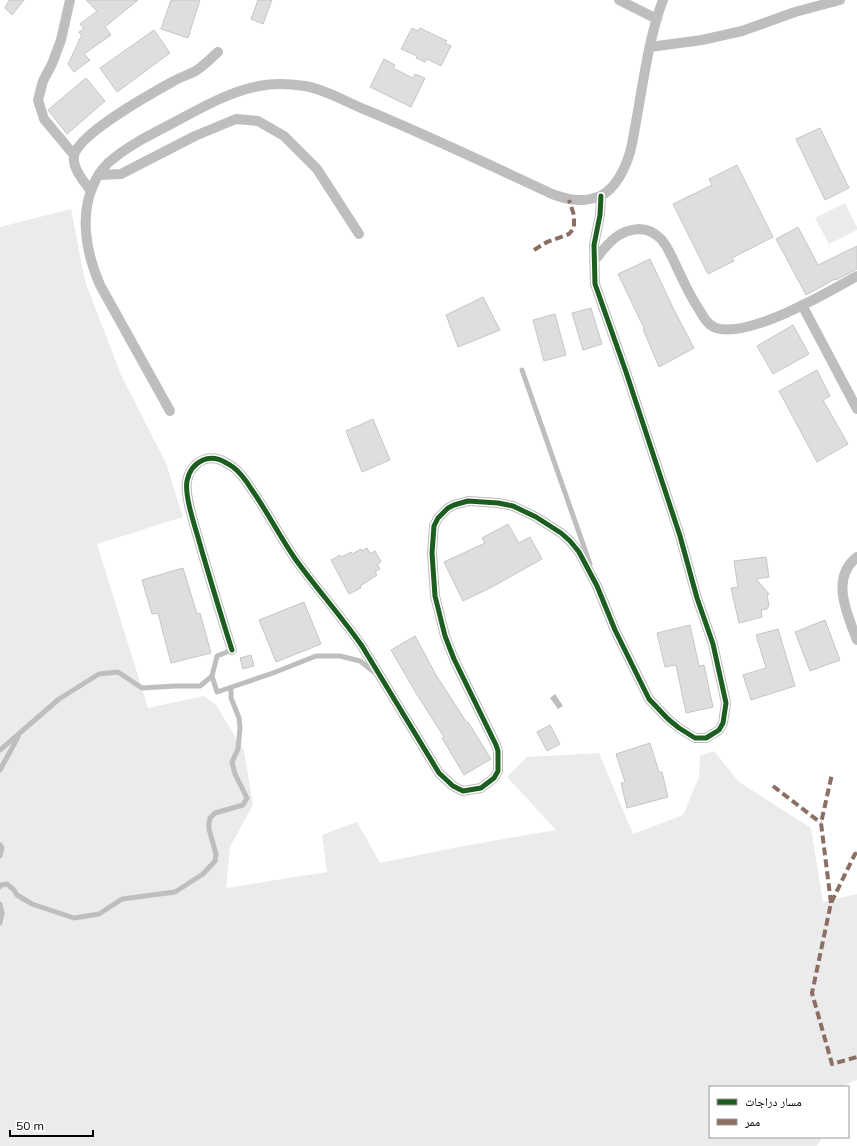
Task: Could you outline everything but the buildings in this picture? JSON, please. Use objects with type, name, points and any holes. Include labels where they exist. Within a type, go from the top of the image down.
[{"type":"street","points":[[70,0],[61,40],[52,64],[43,81],[38,100],[44,119],[74,155]]},
{"type":"street","points":[[619,0],[657,19]]},
{"type":"street","points":[[170,411],[94,272],[86,236],[86,214],[91,191],[99,175],[107,164],[144,138],[194,112],[243,90],[261,85],[284,85],[307,87],[329,93],[364,110],[452,147],[552,194],[569,200],[583,200],[601,196],[613,186],[623,170],[630,153],[650,47],[663,0]]},
{"type":"street","points":[[650,47],[702,40],[742,31],[795,12],[840,0]]},
{"type":"street","points":[[91,191],[74,162],[74,155],[80,144],[93,132],[160,89],[198,70],[218,52]]},
{"type":"street","points":[[99,175],[121,174],[195,136],[236,119],[258,121],[284,136],[317,169],[359,234]]},
{"type":"street","points":[[232,650],[193,519],[186,482],[190,471],[196,464],[205,459],[214,458],[225,462],[241,475],[266,509],[295,558],[350,629],[439,773],[453,786],[463,790],[481,788],[494,778],[498,771],[498,751],[454,659],[435,596],[432,553],[432,534],[434,526],[438,518],[448,508],[468,501],[498,503],[513,506],[536,517],[561,533],[570,541],[579,552],[597,586],[615,630],[649,699],[668,718],[695,738],[706,738],[715,733],[723,723],[726,703],[713,644],[697,598],[678,529],[595,284],[594,245],[600,215],[601,196]]},
{"type":"street","points":[[594,261],[611,240],[620,233],[636,229],[644,229],[655,234],[662,240],[672,257],[689,294],[706,320],[710,325],[716,328],[728,330],[751,326],[802,305],[857,276]]},
{"type":"street","points":[[802,305],[857,409]]},
{"type":"street","points":[[857,556],[846,569],[843,575],[842,584],[844,604],[857,640]]},
{"type":"lane","points":[[522,370],[597,586]]},
{"type":"lane","points":[[232,650],[217,656],[212,676],[217,692],[316,656],[340,656],[360,661],[380,677]]},
{"type":"lane","points":[[0,750],[59,700],[99,674],[118,672],[142,688],[200,686],[212,676]]},
{"type":"lane","points":[[0,885],[7,884],[17,895],[32,904],[74,918],[99,914],[122,899],[175,892],[203,874],[212,866],[216,857],[209,823],[210,818],[215,813],[243,805],[247,798],[235,774],[232,762],[238,749],[240,728],[239,718],[231,698],[231,688]]},
{"type":"lane","points":[[0,770],[19,735]]},
{"type":"lane","points":[[0,845],[2,848],[0,856]]},
{"type":"lane","points":[[0,904],[2,913],[0,923]]},
{"type":"shaded area","points":[[845,203],[857,227],[857,230],[829,244],[815,218]]},
{"type":"shaded area","points":[[71,209],[85,281],[121,375],[166,463],[183,517],[97,544],[148,708],[204,696],[216,705],[244,751],[253,805],[230,847],[226,888],[327,872],[322,835],[357,822],[380,863],[463,846],[556,830],[507,777],[527,757],[599,753],[633,834],[683,815],[699,777],[700,756],[714,751],[739,782],[811,828],[823,902],[857,894],[857,1080],[842,1086],[709,1086],[709,1138],[821,1138],[817,1146],[0,1146],[0,227]]},
{"type":"shaded area","points":[[555,694],[563,706],[558,709],[550,698]]},
{"type":"marked path","points":[[534,250],[547,242],[569,234],[574,228],[574,215],[569,200]]},
{"type":"marked path","points":[[831,903],[821,823],[832,774]]},
{"type":"marked path","points":[[773,786],[821,823]]},
{"type":"marked path","points":[[857,853],[855,854],[831,903],[812,993],[832,1064],[857,1057]]},
{"type":"cycle path","points":[[232,650],[187,496],[187,481],[189,474],[200,462],[211,458],[219,459],[230,465],[239,472],[246,481],[296,560],[362,646],[439,773],[453,786],[463,791],[481,788],[494,778],[498,771],[498,751],[496,745],[454,659],[445,636],[435,596],[432,553],[434,526],[438,518],[448,508],[468,501],[498,503],[513,506],[536,517],[561,533],[570,541],[579,552],[597,586],[615,630],[649,699],[668,719],[695,738],[706,738],[719,730],[723,723],[726,703],[713,644],[697,598],[680,536],[626,372],[595,284],[594,245],[600,215],[601,196]]}]
